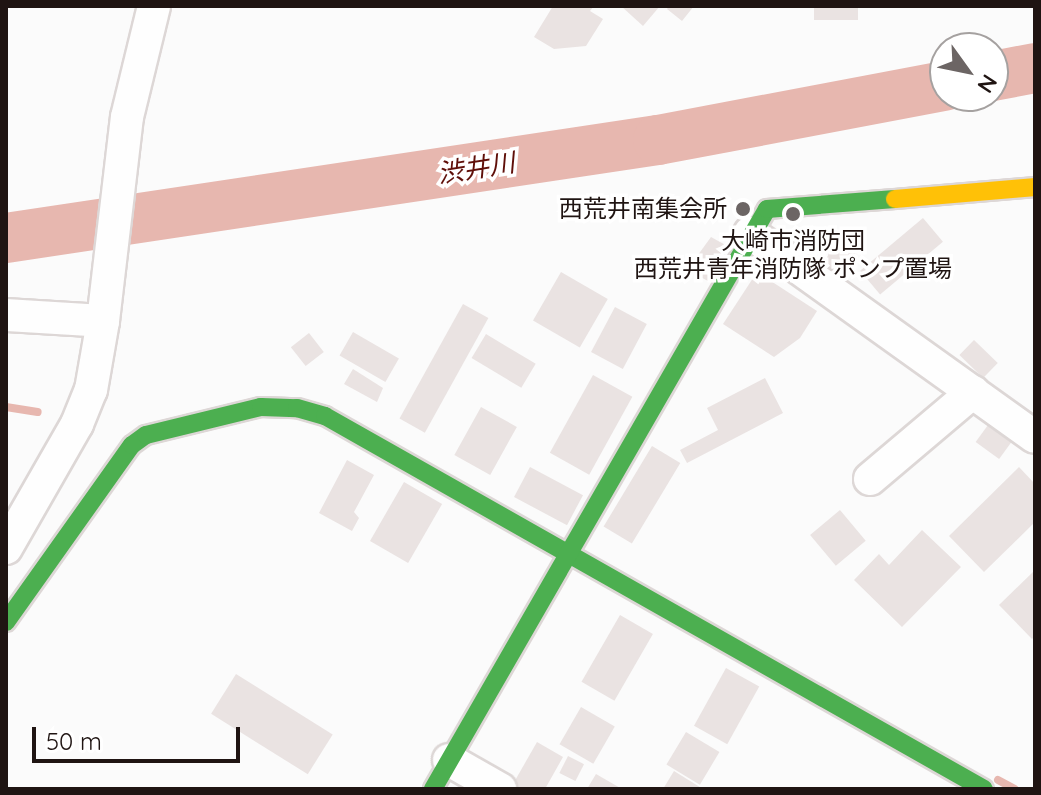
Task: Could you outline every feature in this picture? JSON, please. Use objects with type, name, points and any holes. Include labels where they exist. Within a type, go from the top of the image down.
[{"type":"street","points":[[6,548],[77,424],[91,390],[103,321],[127,117],[154,6]]},
{"type":"street","points":[[433,789],[750,233],[767,209],[1035,187]]},
{"type":"street","points":[[750,233],[1035,437]]},
{"type":"street","points":[[6,315],[103,321]]},
{"type":"street","points":[[870,479],[973,392]]},
{"type":"street","points":[[6,622],[132,445],[146,435],[261,407],[297,408],[325,416],[573,546],[984,789]]},
{"type":"street","points":[[449,760],[500,789]]},
{"type":"building","points":[[553,6],[594,6],[590,11],[603,19],[586,46],[554,49],[534,37]]},
{"type":"building","points":[[621,6],[660,6],[643,26]]},
{"type":"building","points":[[669,6],[694,6],[682,21],[667,9]]},
{"type":"building","points":[[814,6],[858,6],[858,20],[814,20]]},
{"type":"building","points":[[923,218],[943,242],[880,294],[860,271]]},
{"type":"building","points":[[843,231],[862,243],[839,278],[821,267]]},
{"type":"building","points":[[711,237],[729,247],[708,281],[687,270]]},
{"type":"building","points":[[561,272],[608,299],[580,347],[533,320]]},
{"type":"building","points":[[757,272],[817,311],[800,338],[774,357],[723,324]]},
{"type":"building","points":[[463,304],[488,318],[425,433],[399,419]]},
{"type":"building","points":[[615,307],[647,324],[623,369],[591,352]]},
{"type":"building","points":[[353,332],[399,358],[385,382],[340,355]]},
{"type":"building","points":[[309,333],[324,352],[306,366],[291,347]]},
{"type":"building","points":[[486,334],[536,364],[521,388],[472,358]]},
{"type":"building","points":[[974,340],[998,363],[983,378],[959,355]]},
{"type":"building","points":[[353,369],[383,388],[377,402],[344,384]]},
{"type":"building","points":[[593,375],[632,397],[589,475],[550,453]]},
{"type":"building","points":[[765,378],[783,413],[687,463],[680,450],[718,430],[707,408]]},
{"type":"building","points":[[481,407],[517,427],[490,475],[454,455]]},
{"type":"building","points":[[988,425],[1011,442],[999,459],[976,442]]},
{"type":"building","points":[[652,446],[680,463],[632,544],[604,527]]},
{"type":"building","points":[[347,460],[374,475],[354,512],[359,518],[352,531],[319,513]]},
{"type":"building","points":[[530,467],[583,495],[567,525],[514,497]]},
{"type":"building","points":[[1019,467],[1035,484],[1035,522],[984,572],[949,536]]},
{"type":"building","points":[[404,482],[442,504],[408,563],[370,541]]},
{"type":"building","points":[[840,510],[866,541],[836,566],[810,535]]},
{"type":"building","points":[[922,530],[961,567],[902,627],[854,580],[879,554],[889,565]]},
{"type":"building","points":[[1035,570],[1035,636],[1032,639],[999,605]]},
{"type":"building","points":[[620,615],[653,634],[614,701],[582,682]]},
{"type":"building","points":[[726,668],[759,686],[727,744],[694,726]]},
{"type":"building","points":[[236,674],[333,734],[308,774],[211,714]]},
{"type":"building","points":[[581,707],[615,726],[593,764],[560,744]]},
{"type":"building","points":[[686,732],[719,752],[700,785],[666,765]]},
{"type":"building","points":[[537,742],[563,757],[545,789],[521,789],[513,784]]},
{"type":"building","points":[[568,756],[584,764],[575,781],[559,773]]},
{"type":"building","points":[[674,771],[703,789],[663,789]]},
{"type":"building","points":[[596,774],[622,789],[587,789]]},
{"type":"waterway","name":"渋井川","points":[[1009,73],[1035,68]]},
{"type":"waterway","name":"渋井川","points":[[6,238],[658,140],[929,89]]},
{"type":"waterway","points":[[6,407],[38,412]]},
{"type":"waterway","points":[[998,780],[1015,789]]},
{"type":"traffic: fast","points":[[433,789],[767,209],[895,199]]},
{"type":"traffic: fast","points":[[6,622],[132,445],[146,435],[261,407],[297,408],[325,416],[984,789]]},
{"type":"traffic: slow","points":[[895,199],[1035,187]]},
{"type":"place","name":"西荒井南集会所","points":[[743,209]]},
{"type":"place","name":"大崎市消防団 西荒井青年消防隊 ポンプ置場","points":[[793,214]]}]
